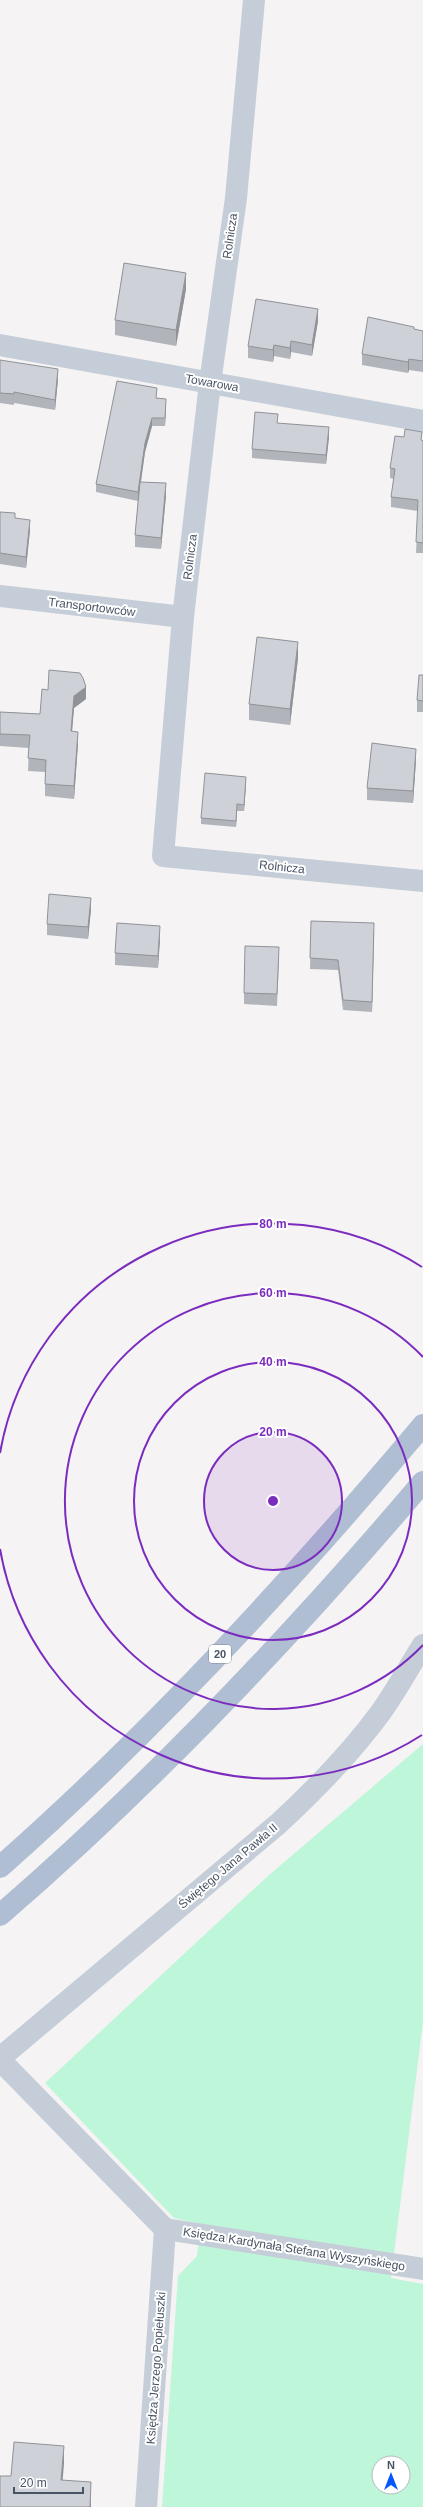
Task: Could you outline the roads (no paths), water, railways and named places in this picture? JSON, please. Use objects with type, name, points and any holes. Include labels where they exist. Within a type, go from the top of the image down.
[{"type":"main road","name":"20","points":[[0,1867],[87,1786],[207,1668],[323,1543],[423,1425]]},
{"type":"main road","points":[[0,1915],[108,1817],[234,1693],[350,1567],[423,1482]]},
{"type":"street","name":"Rolnicza","points":[[254,0],[236,198],[210,383],[183,617],[162,856],[423,881]]},
{"type":"street","name":"Towarowa","points":[[0,346],[423,421]]},
{"type":"street","name":"Transportowców","points":[[0,596],[183,617]]},
{"type":"street","name":"Świętego Jana Pawła II","points":[[0,2059],[278,1824],[313,1791],[346,1756],[382,1711],[423,1645]]},
{"type":"street","points":[[0,2059],[165,2230]]},
{"type":"street","name":"Księdza Kardynała Stefana Wyszyńskiego","points":[[165,2230],[423,2269]]},
{"type":"street","name":"Księdza Jerzego Popiełuszki","points":[[146,2507],[165,2230]]}]
